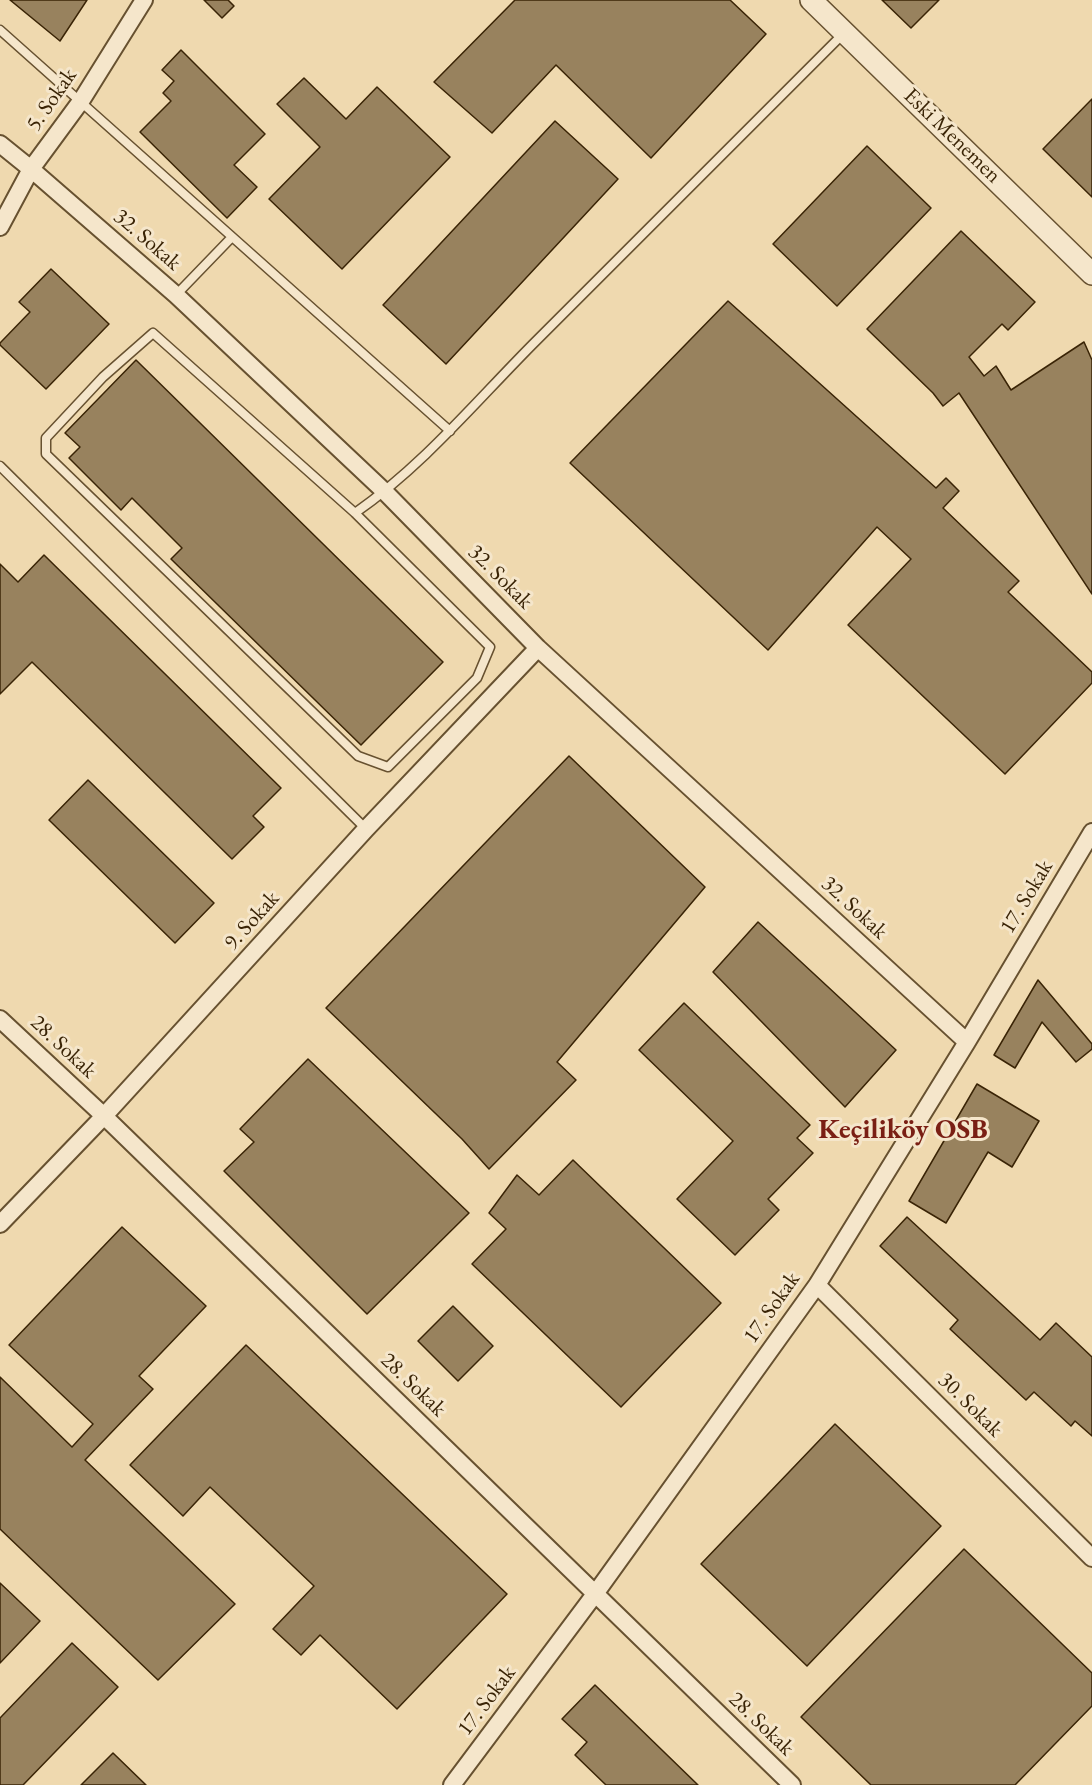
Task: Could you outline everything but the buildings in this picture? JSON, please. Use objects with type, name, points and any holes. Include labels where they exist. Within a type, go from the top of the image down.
[{"type":"street","name":"5. Sokak","points":[[0,227],[31,169],[81,101],[144,0]]},
{"type":"street","name":"Eski Menemen","points":[[811,0],[1092,274]]},
{"type":"street","name":"32. Sokak","points":[[0,144],[176,295],[385,492],[538,648],[967,1042]]},
{"type":"street","name":"9. Sokak","points":[[0,1224],[104,1116],[366,829],[538,648]]},
{"type":"street","name":"17. Sokak","points":[[452,1785],[595,1594],[817,1285],[967,1042],[1092,832]]},
{"type":"street","name":"28. Sokak","points":[[0,1018],[104,1116],[792,1785]]},
{"type":"street","name":"30. Sokak","points":[[817,1285],[1092,1558]]},
{"type":"lane","points":[[0,30],[450,431]]},
{"type":"lane","points":[[355,513],[385,492],[450,431],[533,344],[845,32]]},
{"type":"lane","points":[[176,295],[232,237]]},
{"type":"lane","points":[[153,333],[355,513],[490,647],[477,678],[388,767],[358,756],[208,613],[46,454],[46,438],[103,377],[153,333]]},
{"type":"lane","points":[[0,466],[366,829]]},
{"type":"district","name":"Keçiliköy OSB","points":[[903,1130]]}]
